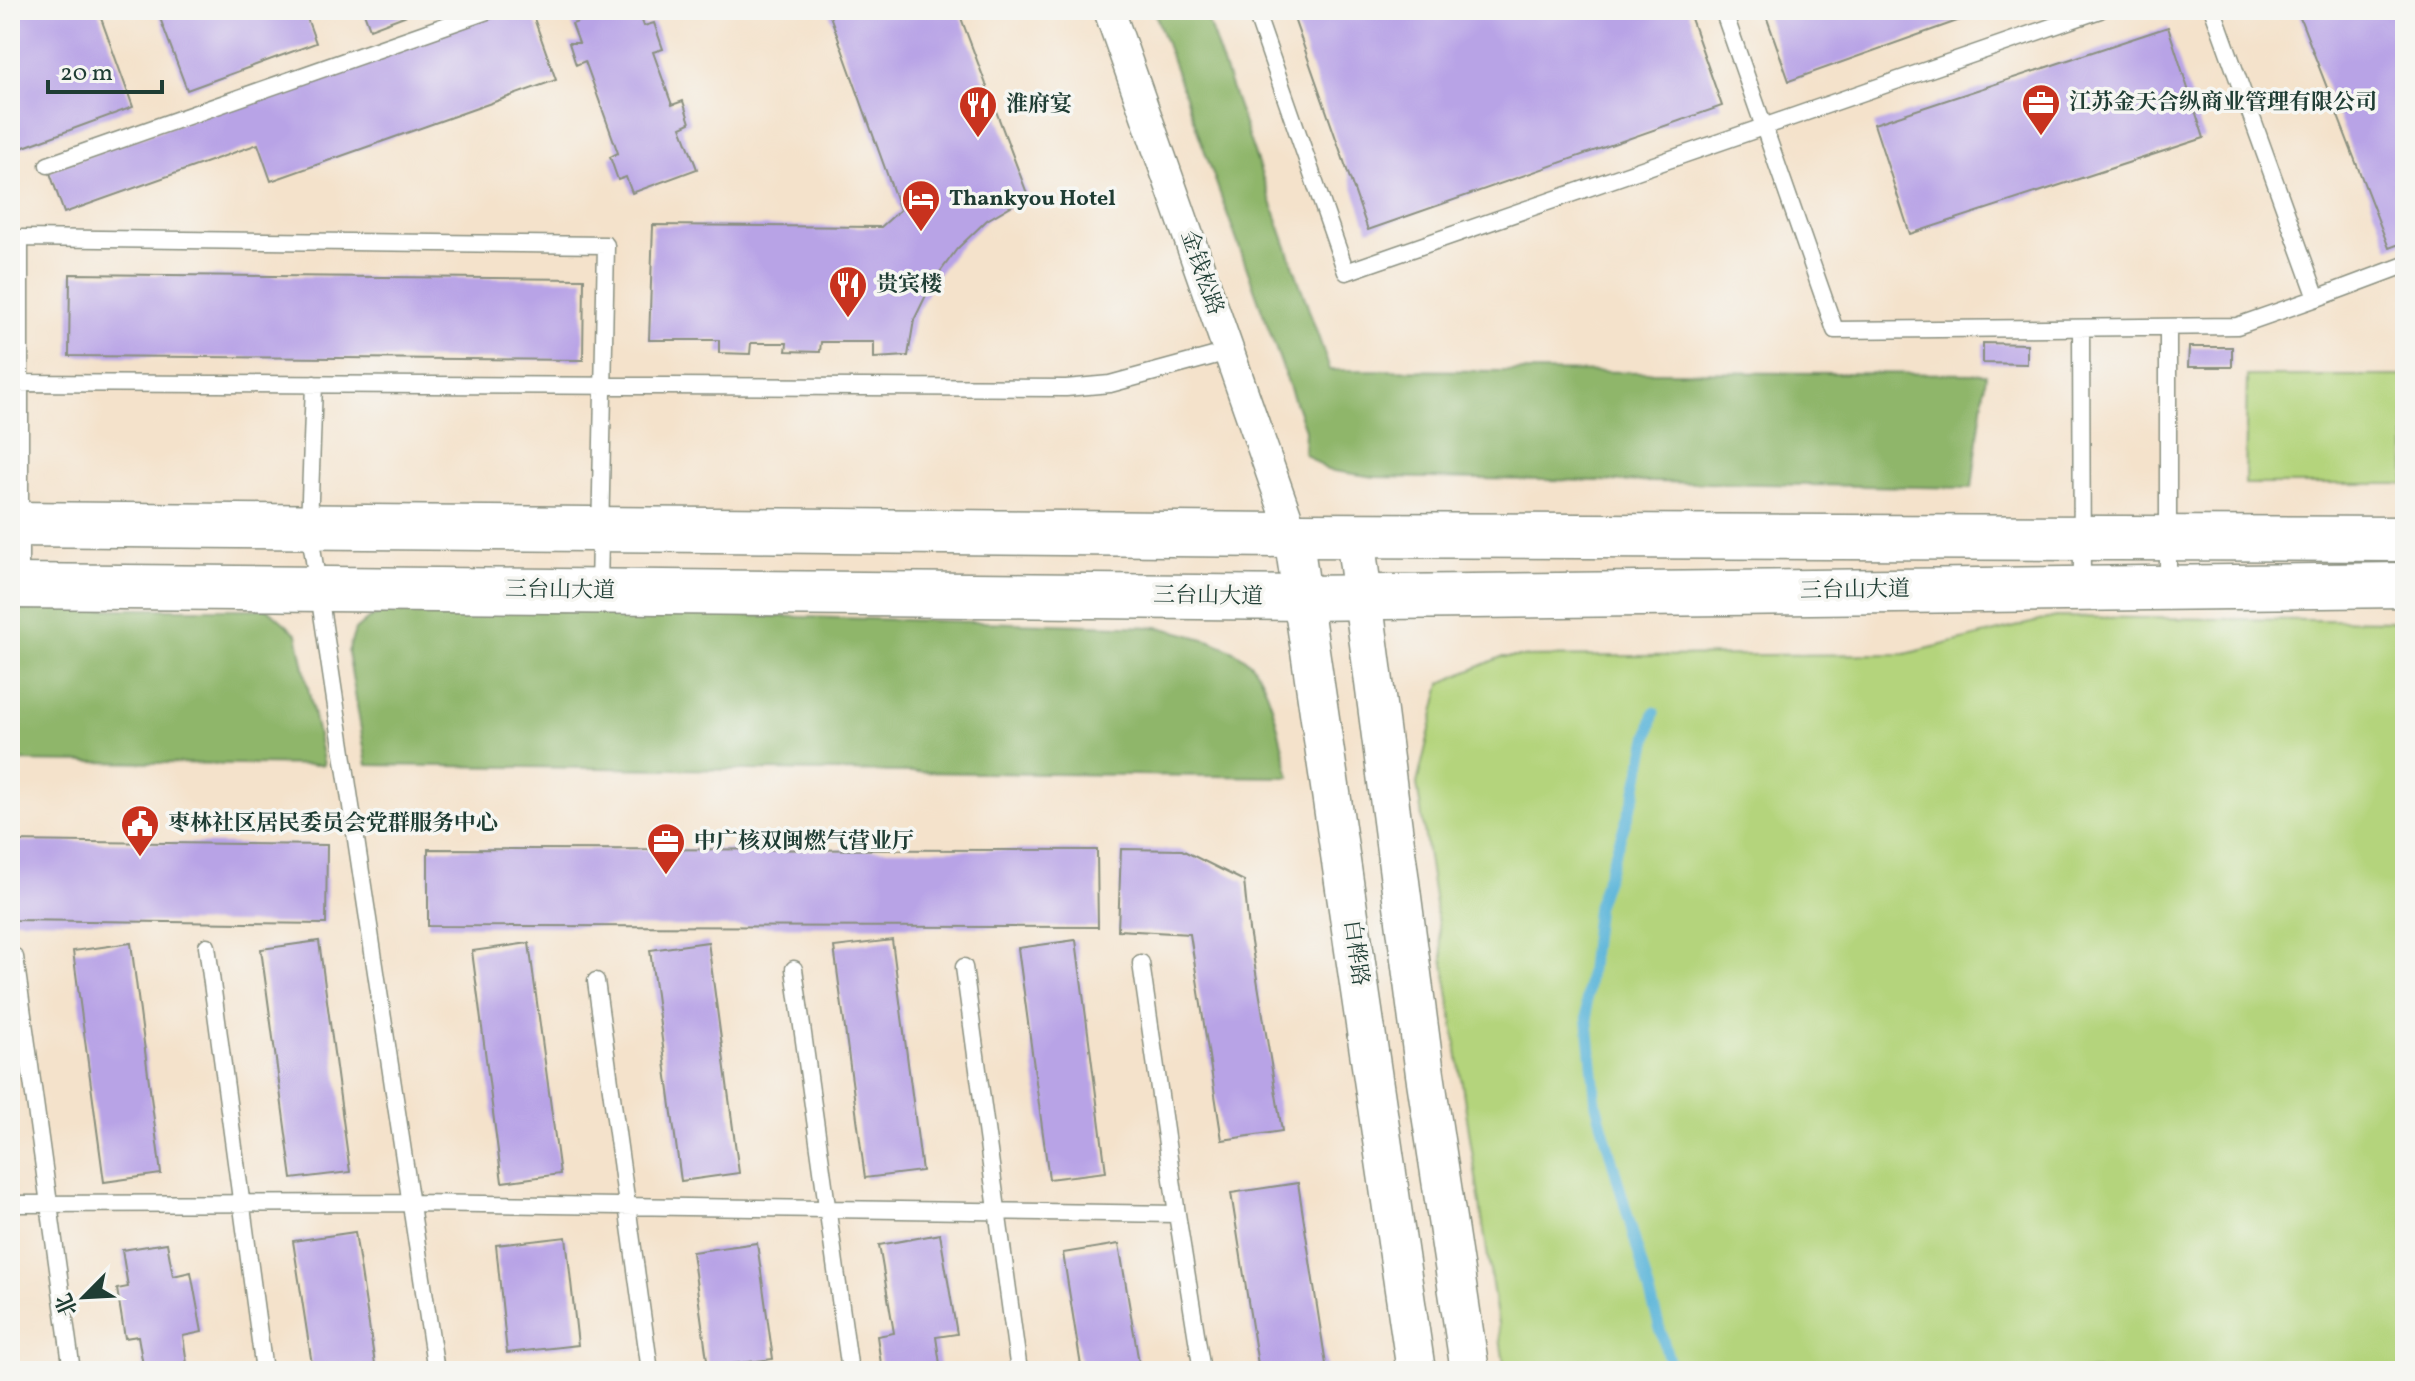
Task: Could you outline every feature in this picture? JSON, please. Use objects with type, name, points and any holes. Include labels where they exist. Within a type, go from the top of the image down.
[{"type":"main road","points":[[15,524],[1355,536],[2405,539]]},
{"type":"main road","name":"三台山大道","points":[[15,586],[1302,598],[2405,585]]},
{"type":"street","name":"金钱松路","points":[[1109,10],[1293,535]]},
{"type":"street","name":"白桦路","points":[[1293,535],[1416,1371]]},
{"type":"street","points":[[1355,536],[1423,1059],[1470,1371]]},
{"type":"lane","points":[[48,165],[490,10]]},
{"type":"lane","points":[[1255,10],[1346,272],[2100,10]]},
{"type":"lane","points":[[1723,10],[1835,330],[2237,326],[2405,265]]},
{"type":"lane","points":[[2213,10],[2317,298]]},
{"type":"lane","points":[[15,586],[15,238],[606,245],[599,591]]},
{"type":"lane","points":[[2168,327],[2168,588]]},
{"type":"lane","points":[[2081,328],[2082,589]]},
{"type":"lane","points":[[15,383],[1066,388],[1110,384],[1228,352]]},
{"type":"lane","points":[[314,384],[309,527],[436,1371]]},
{"type":"lane","points":[[207,946],[264,1371]]},
{"type":"lane","points":[[15,957],[72,1371]]},
{"type":"lane","points":[[1141,963],[1202,1371]]},
{"type":"lane","points":[[964,967],[1019,1371]]},
{"type":"lane","points":[[794,969],[850,1371]]},
{"type":"lane","points":[[596,981],[650,1371]]},
{"type":"lane","points":[[10,1204],[411,1203],[1177,1214]]},
{"type":"green space","points":[[1154,10],[1204,10],[1330,370],[1986,374],[1972,488],[1375,477],[1327,470],[1304,453],[1305,430]]},
{"type":"green space","points":[[2247,376],[2405,376],[2405,484],[2245,484]]},
{"type":"green space","points":[[396,607],[1158,627],[1224,647],[1247,660],[1255,669],[1272,706],[1290,777],[367,765],[348,652],[355,630],[368,619]]},
{"type":"green space","points":[[10,609],[268,609],[297,634],[324,765],[10,761]]},
{"type":"green space","points":[[2056,617],[2405,621],[2405,1371],[1505,1371],[1417,784],[1441,683],[1501,657],[1905,654]]},
{"type":"building","points":[[10,10],[98,10],[133,107],[10,152]]},
{"type":"building","points":[[157,10],[304,10],[316,43],[187,90]]},
{"type":"building","points":[[363,10],[420,10],[370,29]]},
{"type":"building","points":[[499,10],[531,10],[556,80],[271,181],[258,144],[64,213],[49,170]]},
{"type":"building","points":[[610,10],[638,10],[644,26],[654,23],[663,49],[653,52],[672,105],[683,101],[690,123],[681,127],[697,169],[632,193],[626,177],[618,180],[610,157],[618,153],[585,61],[576,65],[569,43],[579,43],[572,24]]},
{"type":"building","points":[[828,10],[958,10],[1028,196],[987,220],[957,249],[932,283],[914,320],[908,356],[874,358],[874,342],[821,342],[820,352],[786,351],[787,343],[751,343],[750,354],[719,353],[719,340],[649,340],[653,225],[881,227],[900,210]]},
{"type":"building","points":[[1291,10],[1688,10],[1722,106],[1368,230]]},
{"type":"building","points":[[1764,10],[1988,10],[1789,81]]},
{"type":"building","points":[[2297,10],[2405,10],[2405,242],[2389,248]]},
{"type":"building","points":[[2168,27],[2204,138],[1910,234],[1874,124]]},
{"type":"building","points":[[70,274],[584,279],[583,360],[69,356]]},
{"type":"building","points":[[1983,343],[2027,344],[2027,364],[1983,363]]},
{"type":"building","points":[[2189,347],[2232,347],[2232,367],[2188,367]]},
{"type":"building","points":[[10,841],[327,845],[326,924],[10,920]]},
{"type":"building","points":[[428,849],[1097,850],[1098,927],[428,926]]},
{"type":"building","points":[[1121,849],[1182,850],[1244,881],[1249,930],[1282,1131],[1222,1140],[1190,934],[1118,930]]},
{"type":"building","points":[[892,940],[922,1171],[865,1178],[834,947]]},
{"type":"building","points":[[1076,940],[1106,1172],[1049,1179],[1018,948]]},
{"type":"building","points":[[319,941],[350,1172],[292,1179],[261,949]]},
{"type":"building","points":[[708,942],[739,1173],[681,1181],[650,950]]},
{"type":"building","points":[[131,943],[161,1174],[104,1182],[73,951]]},
{"type":"building","points":[[529,943],[560,1174],[502,1182],[472,951]]},
{"type":"building","points":[[1298,1183],[1327,1371],[1259,1371],[1231,1193]]},
{"type":"building","points":[[355,1232],[376,1371],[313,1371],[293,1241]]},
{"type":"building","points":[[940,1234],[957,1334],[936,1337],[941,1371],[882,1371],[877,1336],[894,1333],[879,1245]]},
{"type":"building","points":[[566,1237],[578,1345],[507,1353],[496,1245]]},
{"type":"building","points":[[167,1243],[173,1276],[191,1272],[202,1332],[183,1336],[188,1371],[144,1371],[138,1336],[125,1338],[117,1289],[128,1287],[122,1250]]},
{"type":"building","points":[[757,1243],[773,1359],[708,1367],[692,1252]]},
{"type":"building","points":[[1119,1244],[1139,1363],[1127,1365],[1128,1371],[1068,1371],[1068,1368],[1081,1366],[1063,1253]]},
{"type":"building","points":[[569,1364],[570,1371],[522,1371],[522,1369]]},
{"type":"waterway","points":[[1654,712],[1635,795],[1597,906],[1586,1003],[1596,1104],[1672,1371]]},
{"type":"place","name":"江苏金天合纵商业管理有限公司","points":[[2041,137]]},
{"type":"place","name":"淮府宴","points":[[978,139]]},
{"type":"place","name":"Thankyou Hotel","points":[[921,233]]},
{"type":"place","name":"贵宾楼","points":[[848,319]]},
{"type":"place","name":"枣林社区居民委员会党群服务中心","points":[[140,858]]},
{"type":"place","name":"中广核双闽燃气营业厅","points":[[666,876]]}]
